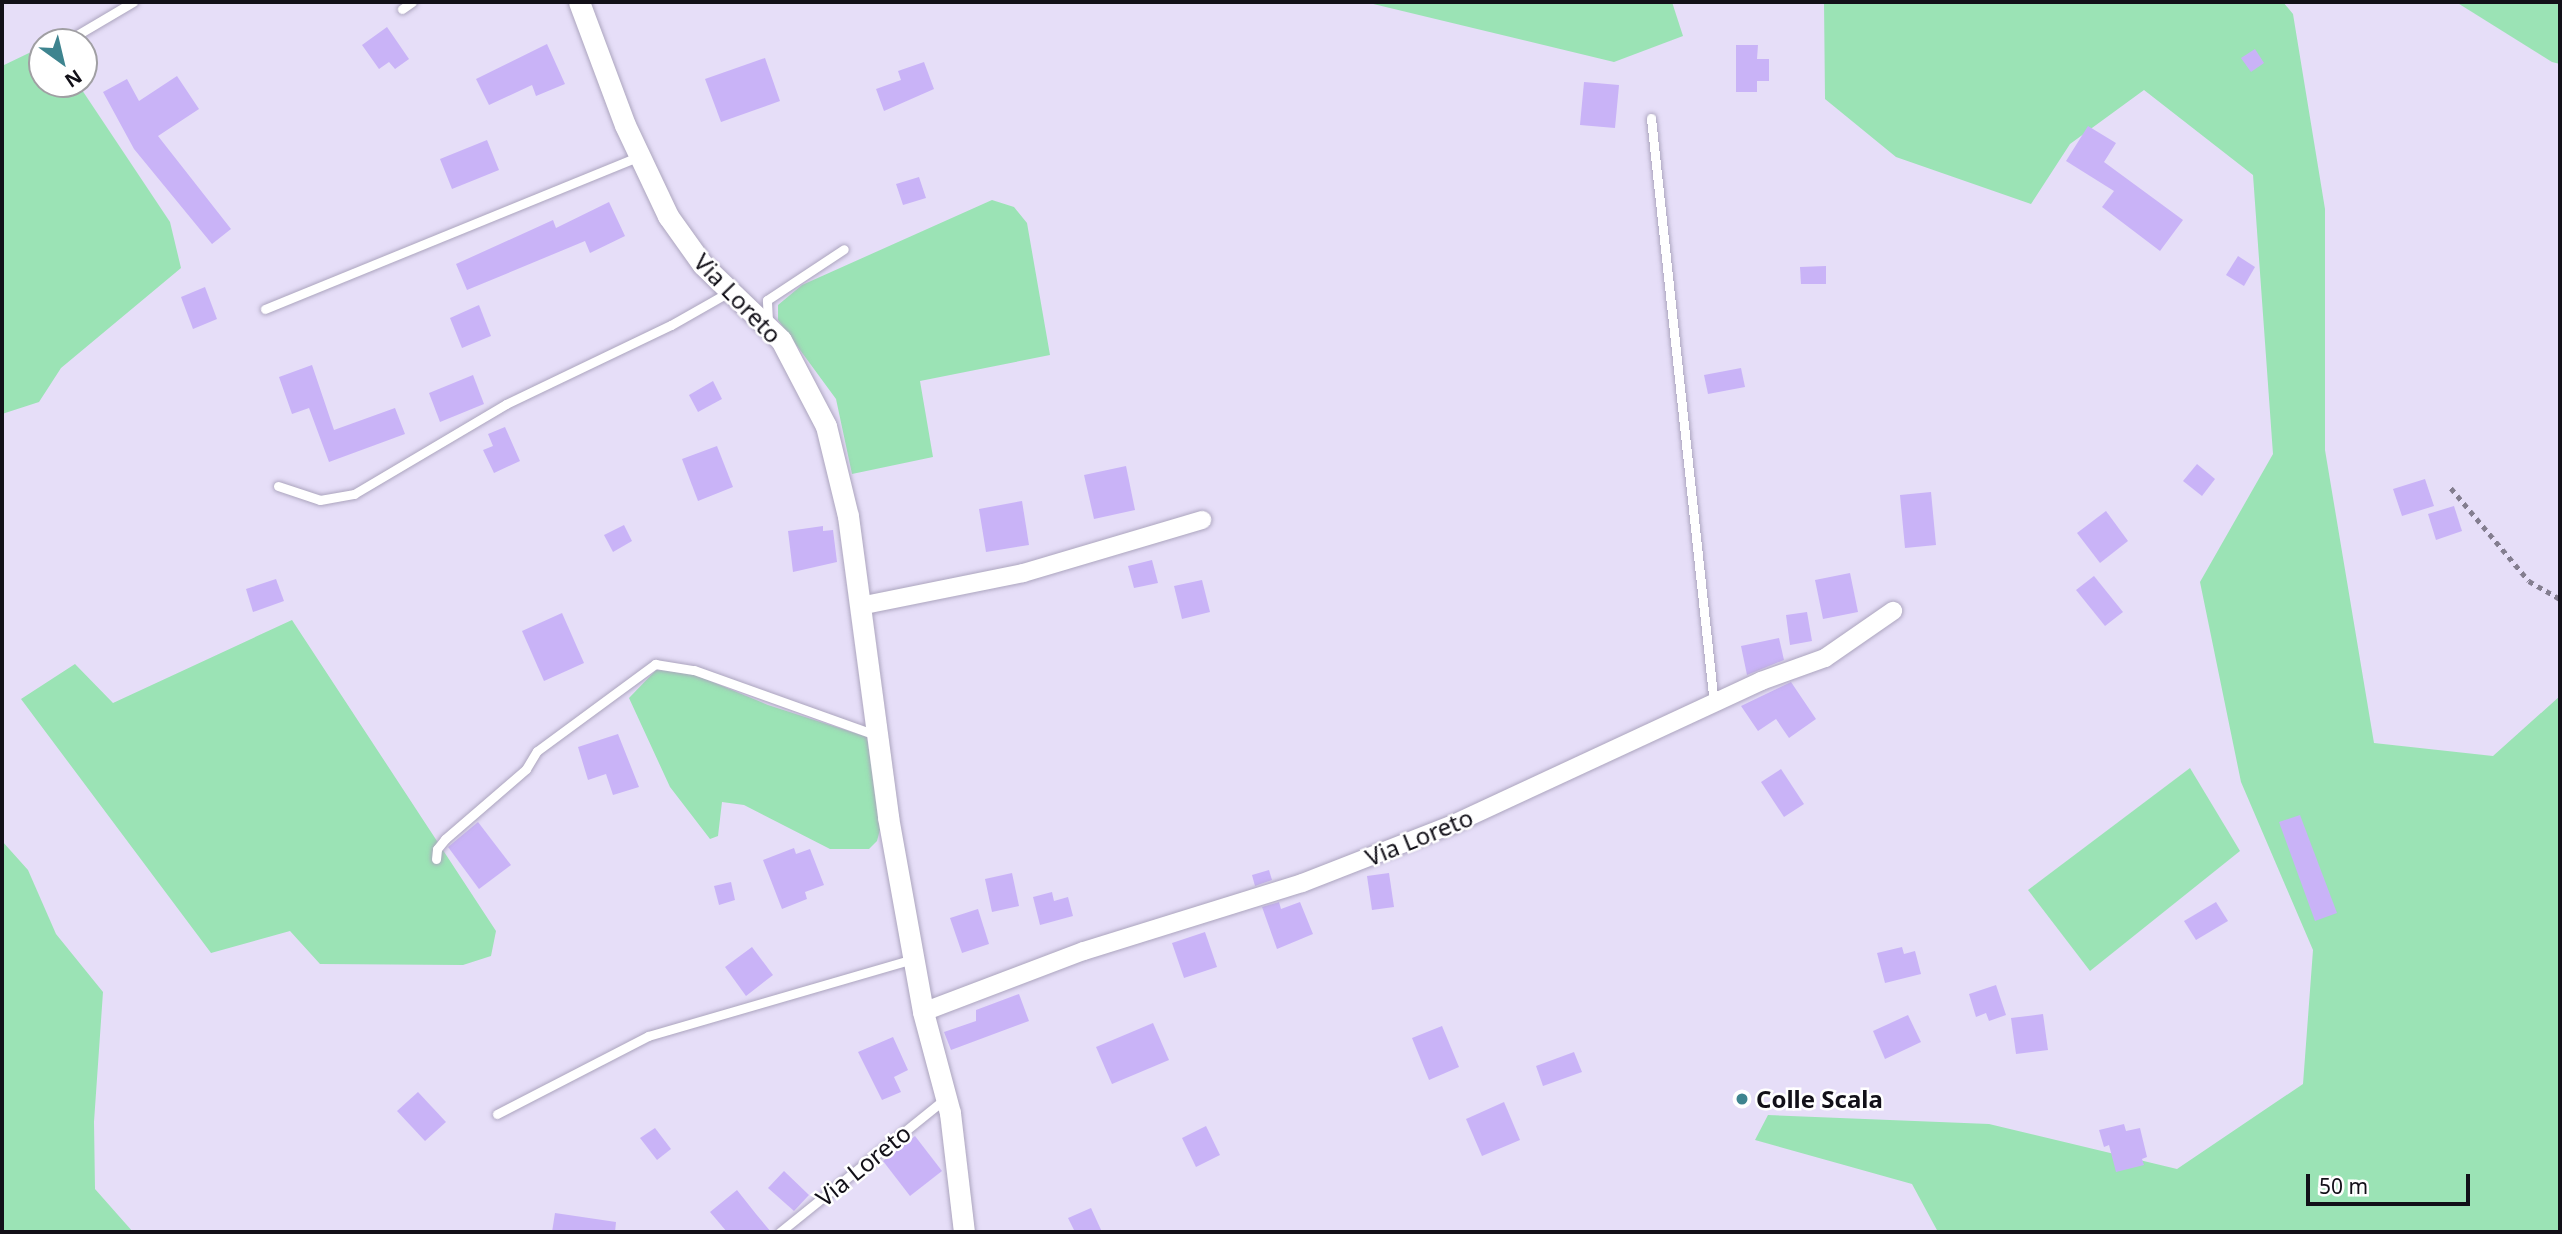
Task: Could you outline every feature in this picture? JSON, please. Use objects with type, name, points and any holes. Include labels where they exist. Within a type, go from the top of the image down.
[{"type":"street","name":"Via Loreto","points":[[579,2],[639,156],[668,216],[703,265],[769,326],[802,373],[826,426],[848,516],[877,736],[913,959],[923,1012],[946,1098],[960,1172],[964,1232]]},
{"type":"street","points":[[860,606],[1011,576],[1202,520]]},
{"type":"street","name":"Via Loreto","points":[[923,1012],[1084,951],[1344,868],[1509,800],[1771,677],[1825,657],[1893,611]]},
{"type":"lane","points":[[89,28],[133,2]]},
{"type":"lane","points":[[402,9],[412,2]]},
{"type":"lane","points":[[1651,118],[1714,705]]},
{"type":"lane","points":[[265,309],[639,156]]},
{"type":"lane","points":[[769,326],[767,300],[844,249]]},
{"type":"lane","points":[[278,486],[320,500],[354,494],[506,404],[671,325],[731,290]]},
{"type":"lane","points":[[436,859],[437,849],[445,839],[526,769],[537,751],[655,664],[694,670],[877,736]]},
{"type":"lane","points":[[497,1114],[648,1036],[913,959]]},
{"type":"lane","name":"Via Loreto","points":[[780,1232],[946,1098]]},
{"type":"path","points":[[2451,488],[2529,581],[2560,599]]},
{"type":"green space","points":[[1365,2],[1672,2],[1683,36],[1614,62]]},
{"type":"green space","points":[[1824,2],[2283,2],[2293,14],[2325,209],[2325,450],[2374,743],[2493,756],[2560,696],[2560,1232],[1938,1232],[1912,1184],[1755,1140],[1768,1115],[1989,1124],[2177,1169],[2303,1084],[2313,950],[2241,782],[2200,582],[2273,454],[2253,175],[2144,90],[2070,144],[2031,204],[1896,157],[1825,99]]},
{"type":"green space","points":[[2456,2],[2560,2],[2560,64],[2552,62]]},
{"type":"green space","points":[[28,53],[28,98],[87,98],[170,222],[181,268],[61,368],[39,402],[2,414],[2,66]]},
{"type":"green space","points":[[992,200],[1014,207],[1027,223],[1050,355],[920,381],[933,457],[852,474],[836,399],[778,320],[778,305],[802,285]]},
{"type":"green space","points":[[292,620],[496,931],[491,956],[463,965],[320,964],[290,931],[211,953],[21,699],[75,664],[113,703]]},
{"type":"green space","points":[[656,670],[686,671],[768,705],[867,737],[881,826],[877,841],[869,849],[830,849],[744,805],[722,802],[718,836],[710,839],[670,787],[629,698]]},
{"type":"green space","points":[[2190,768],[2240,851],[2090,971],[2028,890]]},
{"type":"green space","points":[[2,841],[28,870],[56,934],[103,992],[94,1122],[95,1189],[133,1232],[2,1232]]},
{"type":"building","points":[[387,27],[409,59],[395,69],[389,62],[379,69],[362,45]]},
{"type":"building","points":[[547,44],[565,84],[536,96],[532,85],[489,105],[476,79]]},
{"type":"building","points":[[1736,45],[1758,45],[1757,59],[1769,59],[1769,81],[1757,81],[1757,92],[1736,92]]},
{"type":"building","points":[[2255,49],[2264,63],[2251,72],[2241,58]]},
{"type":"building","points":[[765,58],[780,101],[721,122],[705,79]]},
{"type":"building","points":[[924,62],[934,89],[884,111],[876,89],[901,80],[898,71]]},
{"type":"building","points":[[177,76],[199,109],[158,136],[231,229],[212,244],[134,149],[103,92],[127,79],[139,101]]},
{"type":"building","points":[[1584,82],[1619,85],[1615,128],[1580,125]]},
{"type":"building","points":[[2088,126],[2116,143],[2104,162],[2183,220],[2160,251],[2102,207],[2114,191],[2066,161]]},
{"type":"building","points":[[487,140],[499,170],[452,189],[440,159]]},
{"type":"building","points":[[919,177],[926,198],[903,205],[896,184]]},
{"type":"building","points":[[609,202],[625,236],[590,253],[585,241],[467,290],[456,264],[553,220],[556,228]]},
{"type":"building","points":[[2238,256],[2255,267],[2244,286],[2226,275]]},
{"type":"building","points":[[1826,266],[1826,284],[1801,284],[1800,267]]},
{"type":"building","points":[[205,287],[217,319],[193,329],[181,297]]},
{"type":"building","points":[[479,305],[491,336],[462,348],[450,318]]},
{"type":"building","points":[[312,365],[334,430],[395,408],[405,434],[329,462],[309,408],[292,414],[279,377]]},
{"type":"building","points":[[1741,368],[1745,387],[1708,394],[1704,375]]},
{"type":"building","points":[[473,375],[484,404],[440,422],[429,393]]},
{"type":"building","points":[[713,381],[722,399],[698,412],[689,395]]},
{"type":"building","points":[[505,427],[520,461],[494,473],[483,450],[493,446],[488,434]]},
{"type":"building","points":[[717,446],[733,487],[698,501],[682,459]]},
{"type":"building","points":[[2197,464],[2215,479],[2202,496],[2183,481]]},
{"type":"building","points":[[1126,466],[1135,510],[1094,519],[1084,475]]},
{"type":"building","points":[[2425,479],[2434,506],[2402,516],[2393,489]]},
{"type":"building","points":[[1931,492],[1936,545],[1905,548],[1900,495]]},
{"type":"building","points":[[1022,501],[1029,545],[986,552],[979,509]]},
{"type":"building","points":[[2454,506],[2462,531],[2436,540],[2428,514]]},
{"type":"building","points":[[2106,511],[2128,541],[2100,563],[2077,533]]},
{"type":"building","points":[[624,525],[632,541],[613,552],[604,535]]},
{"type":"building","points":[[823,526],[823,531],[833,530],[837,562],[793,572],[788,531]]},
{"type":"building","points":[[1152,560],[1158,583],[1134,588],[1128,566]]},
{"type":"building","points":[[1850,573],[1858,612],[1823,619],[1815,580]]},
{"type":"building","points":[[2094,576],[2123,612],[2105,626],[2076,590]]},
{"type":"building","points":[[276,579],[284,601],[253,612],[246,589]]},
{"type":"building","points":[[1202,580],[1210,612],[1182,619],[1174,586]]},
{"type":"building","points":[[1807,612],[1812,641],[1790,645],[1786,615]]},
{"type":"building","points":[[562,613],[584,663],[544,681],[522,631]]},
{"type":"building","points":[[1779,638],[1784,660],[1747,675],[1741,646]]},
{"type":"building","points":[[1791,682],[1816,719],[1789,738],[1776,719],[1758,731],[1741,706]]},
{"type":"building","points":[[618,734],[639,787],[613,795],[606,774],[588,780],[578,747]]},
{"type":"building","points":[[1781,769],[1804,804],[1784,817],[1761,782]]},
{"type":"building","points":[[2300,815],[2337,913],[2315,921],[2279,822]]},
{"type":"building","points":[[478,822],[511,865],[479,889],[448,847]]},
{"type":"building","points":[[794,848],[796,854],[810,849],[824,885],[805,892],[807,899],[782,909],[763,860]]},
{"type":"building","points":[[1269,870],[1272,880],[1255,886],[1252,875]]},
{"type":"building","points":[[1012,873],[1019,906],[992,912],[985,879]]},
{"type":"building","points":[[1389,873],[1394,907],[1372,910],[1367,876]]},
{"type":"building","points":[[731,882],[735,900],[719,905],[714,886]]},
{"type":"building","points":[[1052,892],[1054,901],[1068,897],[1073,916],[1040,925],[1033,897]]},
{"type":"building","points":[[1279,902],[1281,909],[1300,902],[1313,934],[1277,949],[1262,907]]},
{"type":"building","points":[[2216,902],[2228,921],[2196,940],[2184,921]]},
{"type":"building","points":[[978,909],[989,944],[962,953],[950,918]]},
{"type":"building","points":[[1205,932],[1217,967],[1184,978],[1172,943]]},
{"type":"building","points":[[752,947],[773,975],[746,996],[725,967]]},
{"type":"building","points":[[1902,947],[1904,954],[1915,951],[1921,974],[1885,983],[1877,953]]},
{"type":"building","points":[[1996,985],[2006,1015],[1989,1021],[1986,1013],[1976,1017],[1969,994]]},
{"type":"building","points":[[1019,994],[1029,1021],[951,1050],[944,1032],[976,1021],[976,1010]]},
{"type":"building","points":[[2043,1014],[2048,1050],[2016,1054],[2011,1018]]},
{"type":"building","points":[[1908,1015],[1921,1042],[1885,1059],[1873,1031]]},
{"type":"building","points":[[1153,1023],[1169,1060],[1112,1084],[1096,1047]]},
{"type":"building","points":[[1442,1026],[1459,1067],[1429,1080],[1412,1038]]},
{"type":"building","points":[[893,1037],[908,1070],[894,1077],[901,1092],[882,1100],[858,1052]]},
{"type":"building","points":[[1574,1052],[1582,1072],[1543,1086],[1536,1066]]},
{"type":"building","points":[[418,1092],[446,1122],[425,1141],[397,1111]]},
{"type":"building","points":[[1504,1102],[1520,1140],[1482,1156],[1466,1119]]},
{"type":"building","points":[[2124,1124],[2126,1131],[2140,1128],[2147,1157],[2142,1159],[2144,1165],[2116,1172],[2109,1145],[2104,1147],[2099,1130]]},
{"type":"building","points":[[1206,1126],[1220,1155],[1196,1167],[1182,1138]]},
{"type":"building","points":[[655,1128],[671,1149],[657,1160],[640,1138]]},
{"type":"building","points":[[915,1136],[942,1171],[910,1196],[883,1161]]},
{"type":"building","points":[[784,1171],[809,1195],[794,1211],[768,1188]]},
{"type":"building","points":[[737,1190],[771,1232],[727,1232],[710,1212]]},
{"type":"building","points":[[1091,1208],[1102,1232],[1075,1232],[1068,1218]]},
{"type":"building","points":[[555,1213],[616,1222],[615,1232],[552,1232]]},
{"type":"place","name":"Colle Scala","points":[[1742,1099]]}]
